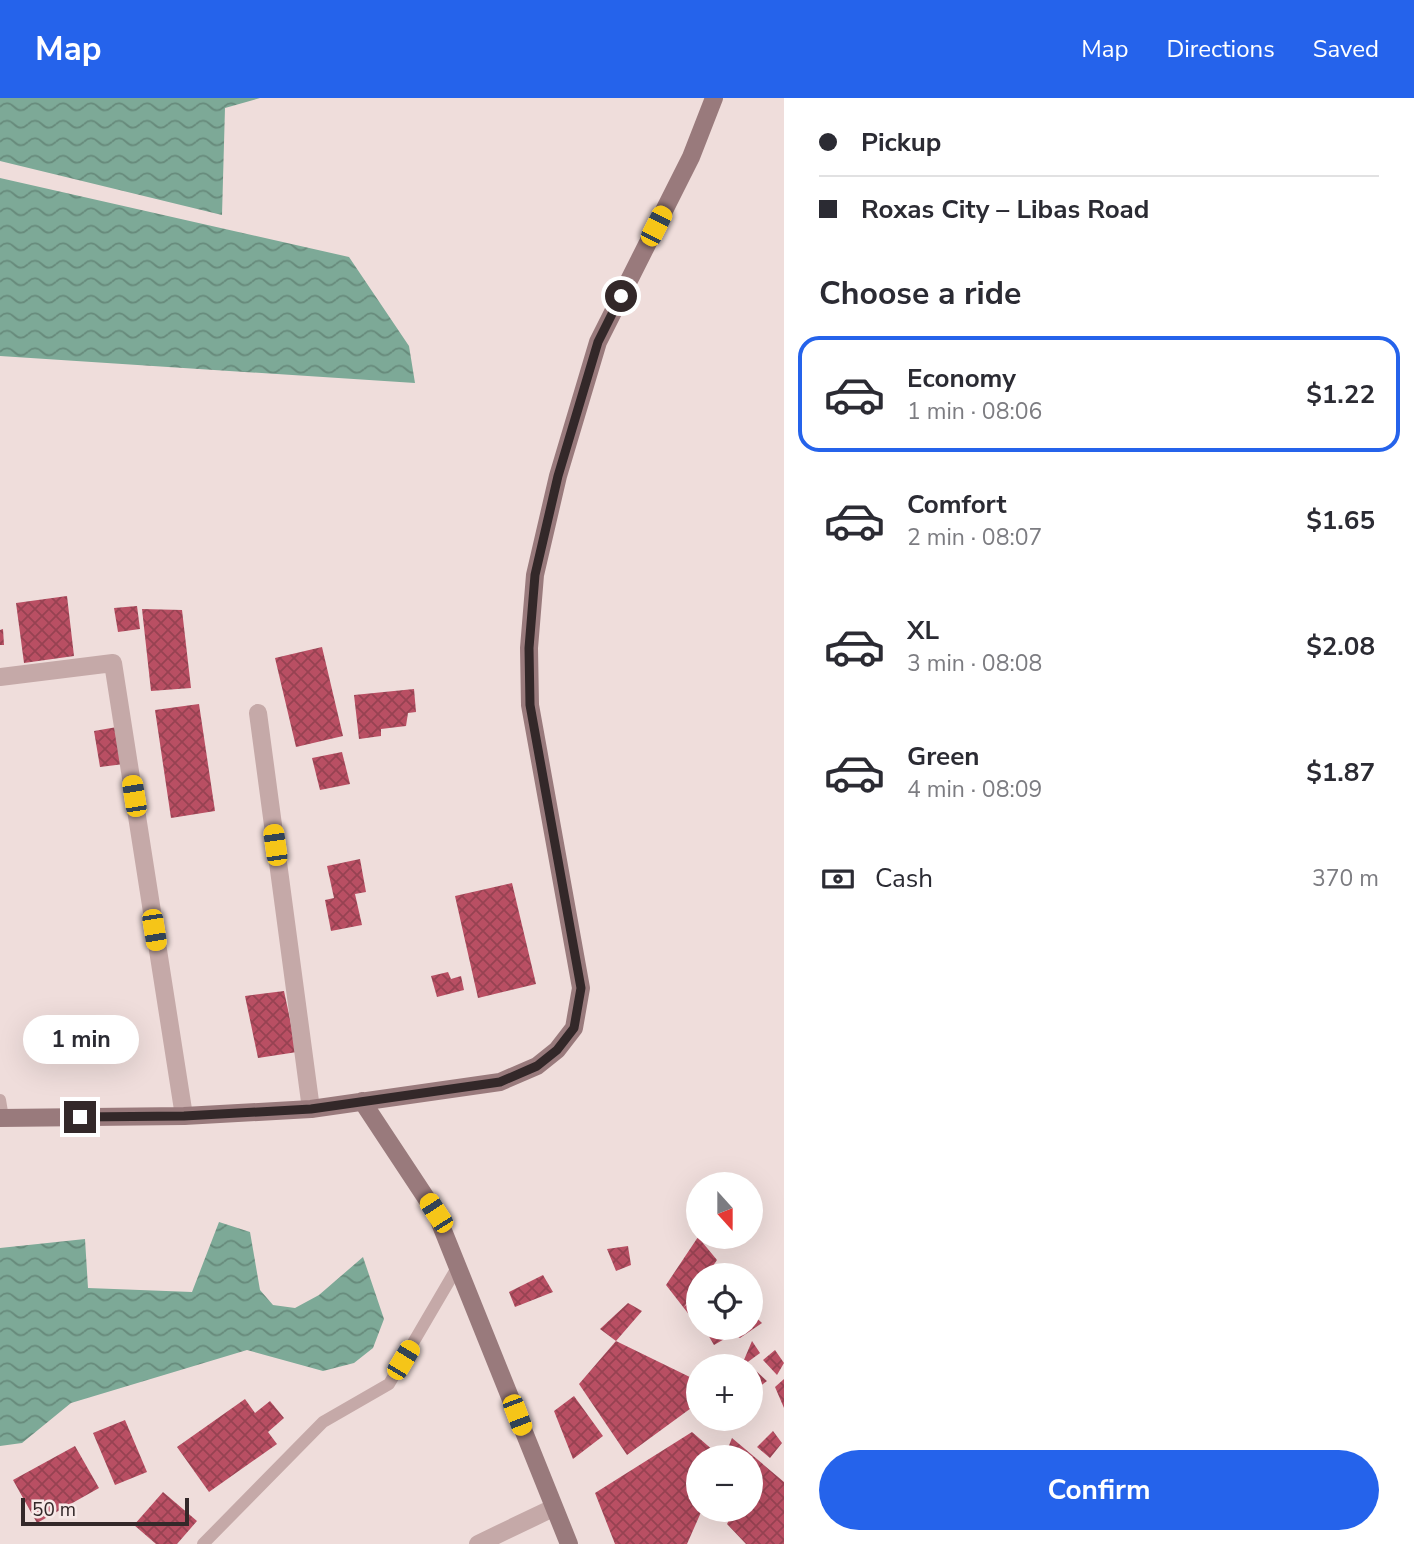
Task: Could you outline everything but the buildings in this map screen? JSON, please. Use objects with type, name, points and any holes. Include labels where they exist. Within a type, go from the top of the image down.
[{"type":"street","points":[[1,1118],[184,1116],[311,1109],[500,1082],[537,1066],[557,1050],[574,1028],[581,988],[530,705],[529,648],[535,575],[558,476],[598,342],[691,157],[714,98]]},
{"type":"street","points":[[0,677],[113,663],[184,1116]]},
{"type":"street","points":[[258,713],[311,1109]]},
{"type":"street","points":[[362,1101],[436,1213],[569,1544]]},
{"type":"street","points":[[478,1544],[553,1508]]},
{"type":"lane","points":[[0,1100],[1,1118]]},
{"type":"lane","points":[[203,1544],[323,1422],[389,1384],[458,1266]]},
{"type":"water","points":[[0,98],[260,98],[225,108],[222,215],[0,161]]},
{"type":"water","points":[[0,178],[349,257],[409,346],[415,383],[0,356]]},
{"type":"water","points":[[219,1222],[250,1232],[260,1290],[273,1305],[295,1308],[319,1295],[363,1257],[384,1319],[373,1348],[354,1363],[323,1371],[247,1350],[71,1403],[22,1443],[0,1446],[0,1248],[85,1239],[88,1288],[192,1292]]},
{"type":"route","points":[[80,1117],[184,1116],[311,1109],[500,1082],[537,1066],[557,1050],[574,1028],[581,988],[530,705],[529,648],[535,575],[558,476],[598,342],[621,296]]}]
